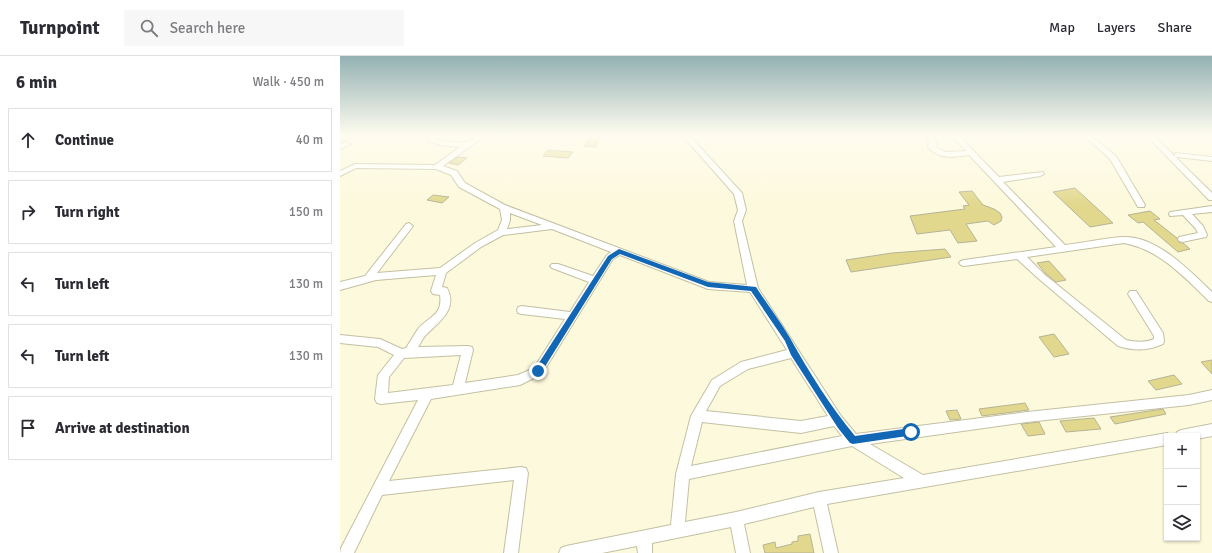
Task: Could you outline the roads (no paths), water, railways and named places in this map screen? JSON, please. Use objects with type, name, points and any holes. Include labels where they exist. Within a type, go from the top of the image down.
[{"type":"street","points":[[437,167],[449,158]]},
{"type":"street","points":[[706,158],[738,193],[742,210],[738,221],[753,289],[837,420],[853,440],[880,458],[921,481]]},
{"type":"street","points":[[976,158],[1063,249]]},
{"type":"street","points":[[1113,158],[1141,205]]},
{"type":"street","points":[[1172,158],[1212,198]]},
{"type":"street","points":[[1181,158],[1212,190]]},
{"type":"street","points":[[340,174],[356,166],[437,167],[454,173],[462,185],[504,208],[708,285],[753,289]]},
{"type":"street","points":[[996,180],[1040,174]]},
{"type":"street","points":[[501,232],[506,222],[507,215],[504,208]]},
{"type":"street","points":[[1173,214],[1212,209]]},
{"type":"street","points":[[1182,239],[1203,235],[1200,228],[1185,212]]},
{"type":"street","points":[[368,279],[409,226]]},
{"type":"street","points":[[340,286],[376,276],[442,271],[478,245],[501,232],[554,226]]},
{"type":"street","points":[[964,263],[1124,240],[1137,241],[1154,248],[1166,257],[1212,298]]},
{"type":"street","points":[[442,271],[436,291],[444,291],[446,304],[440,316],[422,332],[406,353],[384,375],[381,399],[427,394],[520,380],[538,371],[610,257],[619,251]]},
{"type":"street","points":[[1019,255],[1042,277],[1122,343],[1138,347],[1153,344],[1159,341],[1159,336],[1133,294]]},
{"type":"street","points":[[555,266],[595,280]]},
{"type":"street","points":[[522,310],[572,316]]},
{"type":"street","points":[[340,339],[380,343],[406,353],[468,350],[458,389]]},
{"type":"street","points":[[677,531],[683,474],[697,416],[716,383],[745,365],[794,353]]},
{"type":"street","points":[[346,553],[427,394]]},
{"type":"street","points":[[683,474],[853,440],[1027,417],[1189,400],[1212,395]]},
{"type":"street","points":[[697,416],[801,427],[837,420]]},
{"type":"street","points":[[1196,433],[1212,430]]},
{"type":"street","points":[[566,553],[736,519],[819,499],[1164,440]]},
{"type":"street","points":[[379,489],[521,473],[512,553]]},
{"type":"street","points":[[819,499],[831,553]]},
{"type":"street","points":[[736,519],[743,553]]},
{"type":"street","points":[[644,537],[645,553]]}]
